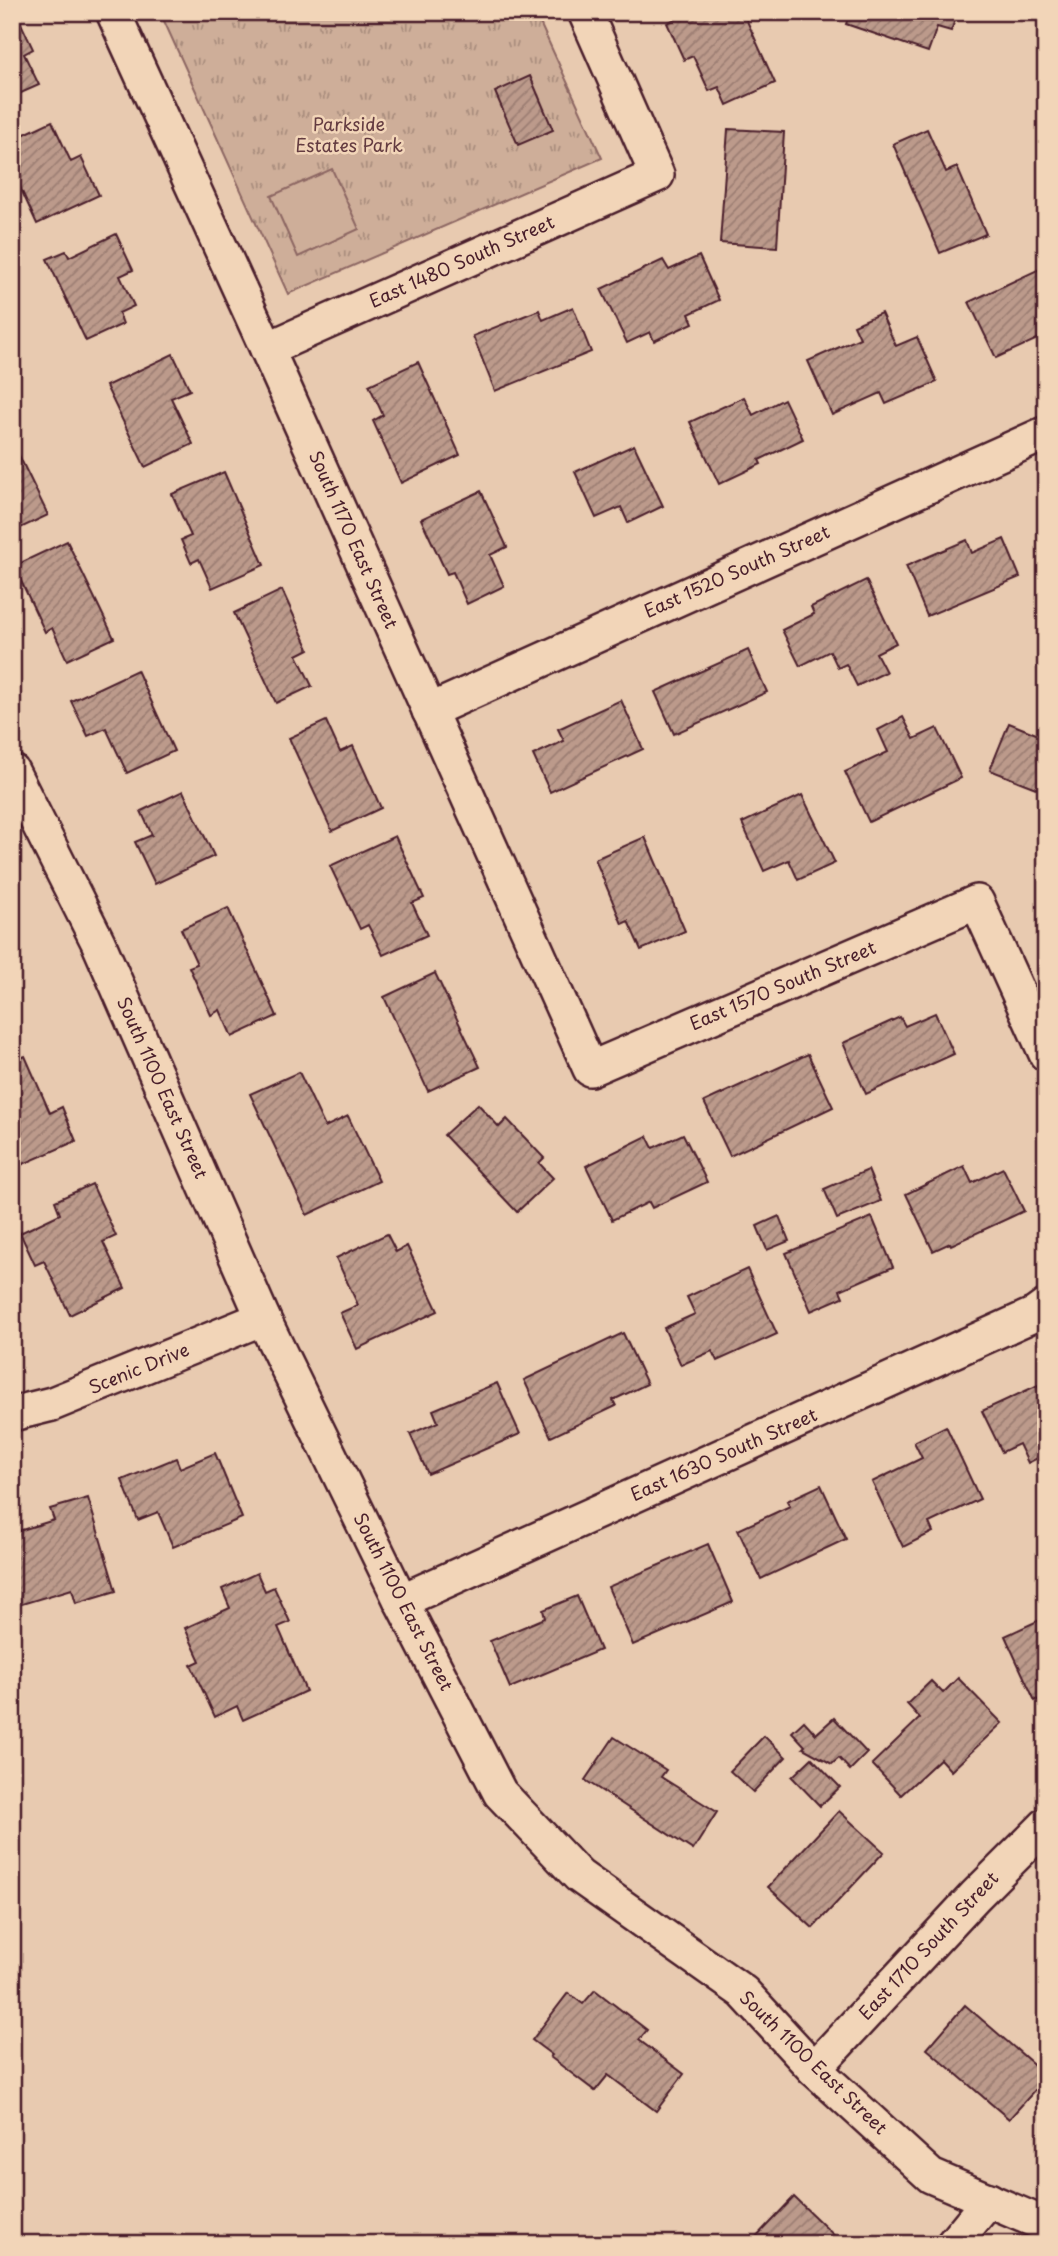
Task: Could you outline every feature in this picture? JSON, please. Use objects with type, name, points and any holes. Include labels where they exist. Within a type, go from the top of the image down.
[{"type":"street","name":"South 1170 East Street","points":[[113,12],[590,1069]]},
{"type":"street","name":"East 1480 South Street","points":[[267,349],[657,175],[585,12]]},
{"type":"street","name":"East 1520 South Street","points":[[429,711],[1046,433]]},
{"type":"street","name":"South 1100 East Street","points":[[12,771],[98,942],[264,1318],[401,1601],[499,1793],[579,1876],[743,1992],[814,2069],[931,2176],[1046,2225]]},
{"type":"street","name":"East 1570 South Street","points":[[590,1069],[977,902],[1046,1055]]},
{"type":"street","name":"East 1630 South Street","points":[[401,1601],[1022,1320],[1046,1306]]},
{"type":"street","name":"Scenic Drive","points":[[12,1414],[52,1405],[264,1318]]},
{"type":"street","name":"East 1710 South Street","points":[[814,2069],[975,1896],[1046,1825]]},
{"type":"street","points":[[953,2244],[989,2200]]},
{"type":"green space","name":"Parkside Estates Park","points":[[160,12],[535,12],[602,158],[288,294]]},
{"type":"green space","points":[[332,169],[359,229],[298,257],[271,196]]},
{"type":"building","points":[[689,12],[743,12],[775,83],[727,105],[719,87],[709,91],[693,56],[684,60],[667,23]]},
{"type":"building","points":[[850,12],[958,12],[951,31],[937,27],[928,52],[846,24]]},
{"type":"building","points":[[17,15],[33,49],[24,54],[39,85],[12,97],[12,17]]},
{"type":"building","points":[[530,76],[553,130],[518,145],[495,92]]},
{"type":"building","points":[[52,121],[71,162],[81,157],[99,195],[37,224],[12,170],[12,140]]},
{"type":"building","points":[[728,129],[784,132],[777,247],[720,243]]},
{"type":"building","points":[[927,129],[946,172],[957,167],[986,234],[940,253],[893,144]]},
{"type":"building","points":[[116,234],[133,270],[120,276],[134,306],[119,313],[123,324],[86,341],[47,259],[66,251],[69,257]]},
{"type":"building","points":[[699,256],[719,300],[689,314],[693,323],[654,341],[650,332],[627,343],[601,289],[663,260],[669,270]]},
{"type":"building","points":[[1046,266],[1046,335],[996,358],[969,302]]},
{"type":"building","points":[[573,307],[591,352],[495,391],[473,336],[539,310],[543,320]]},
{"type":"building","points":[[881,313],[896,346],[917,337],[937,382],[886,404],[881,393],[832,415],[808,361],[860,338],[854,325]]},
{"type":"building","points":[[173,354],[190,390],[171,398],[193,444],[145,467],[106,386]]},
{"type":"building","points":[[418,362],[460,455],[401,483],[373,421],[383,415],[369,385]]},
{"type":"building","points":[[744,397],[753,415],[784,399],[803,439],[759,460],[761,464],[719,484],[690,422]]},
{"type":"building","points":[[12,441],[48,515],[12,532]]},
{"type":"building","points":[[634,445],[663,506],[628,523],[621,507],[596,518],[575,472]]},
{"type":"building","points":[[224,472],[264,565],[212,588],[199,559],[191,563],[181,540],[191,536],[172,494]]},
{"type":"building","points":[[481,491],[507,547],[490,555],[504,586],[467,604],[453,572],[447,574],[421,519]]},
{"type":"building","points":[[1004,539],[1020,577],[927,616],[906,566],[967,540],[972,553]]},
{"type":"building","points":[[67,541],[114,638],[67,660],[52,628],[45,632],[14,566]]},
{"type":"building","points":[[866,580],[896,643],[876,653],[886,672],[857,686],[846,664],[838,668],[830,651],[800,666],[782,630],[814,614],[811,607]]},
{"type":"building","points":[[282,590],[309,649],[297,655],[312,686],[276,703],[234,613]]},
{"type":"building","points":[[748,650],[767,692],[674,734],[655,692]]},
{"type":"building","points":[[137,670],[174,751],[127,773],[106,728],[88,736],[71,701]]},
{"type":"building","points":[[621,700],[643,749],[550,792],[533,755],[564,741],[558,729]]},
{"type":"building","points":[[903,717],[914,739],[937,728],[961,778],[869,822],[845,772],[888,752],[878,730]]},
{"type":"building","points":[[326,721],[340,752],[353,746],[381,808],[332,831],[289,738]]},
{"type":"building","points":[[1009,723],[1046,738],[1046,792],[990,770]]},
{"type":"building","points":[[183,791],[214,856],[155,884],[135,842],[152,835],[141,811]]},
{"type":"building","points":[[802,795],[835,863],[798,880],[789,860],[764,871],[742,823]]},
{"type":"building","points":[[395,836],[424,898],[412,903],[427,935],[383,955],[368,925],[360,929],[330,866]]},
{"type":"building","points":[[645,837],[685,931],[641,950],[628,921],[622,924],[595,859]]},
{"type":"building","points":[[228,908],[277,1016],[232,1037],[220,1010],[211,1015],[189,967],[197,964],[181,929]]},
{"type":"building","points":[[435,973],[480,1067],[428,1091],[384,997]]},
{"type":"building","points":[[935,1013],[954,1054],[866,1094],[843,1043],[900,1017],[905,1026]]},
{"type":"building","points":[[808,1054],[833,1107],[730,1156],[704,1102]]},
{"type":"building","points":[[25,1056],[50,1113],[62,1107],[76,1141],[12,1169],[12,1062]]},
{"type":"building","points":[[299,1072],[325,1127],[348,1116],[379,1181],[307,1215],[250,1094]]},
{"type":"building","points":[[478,1104],[499,1127],[507,1119],[544,1158],[539,1163],[553,1178],[517,1212],[444,1135]]},
{"type":"building","points":[[683,1134],[707,1182],[652,1208],[649,1202],[612,1220],[586,1166],[647,1136],[653,1148]]},
{"type":"building","points":[[964,1166],[972,1183],[1003,1168],[1024,1211],[933,1251],[906,1194]]},
{"type":"building","points":[[868,1170],[881,1201],[837,1219],[824,1189]]},
{"type":"building","points":[[92,1184],[116,1236],[103,1242],[125,1288],[70,1315],[44,1261],[35,1265],[20,1233],[60,1214],[55,1201]]},
{"type":"building","points":[[779,1216],[789,1241],[767,1250],[757,1226]]},
{"type":"building","points":[[872,1217],[893,1267],[840,1290],[843,1297],[811,1311],[786,1253]]},
{"type":"building","points":[[387,1234],[396,1252],[407,1246],[438,1311],[357,1349],[340,1313],[358,1305],[336,1258]]},
{"type":"building","points":[[747,1269],[777,1334],[717,1361],[712,1351],[681,1365],[664,1328],[695,1314],[687,1297]]},
{"type":"building","points":[[623,1333],[647,1384],[613,1400],[616,1406],[551,1437],[524,1380]]},
{"type":"building","points":[[497,1383],[520,1434],[428,1474],[410,1434],[438,1422],[433,1410]]},
{"type":"building","points":[[1038,1385],[1042,1393],[1046,1391],[1046,1454],[1028,1463],[1019,1444],[1002,1452],[982,1411]]},
{"type":"building","points":[[946,1426],[980,1499],[929,1523],[933,1532],[903,1547],[872,1482],[922,1458],[914,1442]]},
{"type":"building","points":[[215,1453],[242,1518],[173,1547],[158,1512],[138,1520],[122,1480],[176,1458],[180,1468]]},
{"type":"building","points":[[821,1485],[846,1539],[761,1579],[738,1530],[790,1506],[787,1501]]},
{"type":"building","points":[[88,1498],[116,1591],[76,1603],[72,1589],[12,1607],[12,1533],[54,1520],[50,1509]]},
{"type":"building","points":[[708,1544],[733,1602],[633,1645],[608,1587]]},
{"type":"building","points":[[257,1573],[265,1591],[274,1587],[290,1622],[278,1627],[306,1691],[243,1720],[237,1706],[215,1717],[191,1665],[200,1661],[185,1628],[230,1608],[222,1589]]},
{"type":"building","points":[[577,1596],[600,1650],[510,1688],[490,1641],[545,1618],[543,1610]]},
{"type":"building","points":[[1046,1617],[1046,1696],[1035,1701],[1005,1636]]},
{"type":"building","points":[[958,1678],[1002,1723],[951,1771],[940,1759],[901,1795],[872,1764],[920,1718],[907,1704],[931,1681],[943,1693]]},
{"type":"building","points":[[834,1718],[867,1753],[850,1770],[839,1758],[832,1764],[803,1748],[805,1746],[792,1732],[804,1721],[816,1734]]},
{"type":"building","points":[[764,1736],[786,1757],[753,1792],[730,1771]]},
{"type":"building","points":[[614,1737],[666,1770],[661,1777],[717,1812],[693,1850],[585,1780]]},
{"type":"building","points":[[812,1758],[840,1787],[820,1806],[792,1777]]},
{"type":"building","points":[[839,1811],[884,1852],[813,1928],[768,1887]]},
{"type":"building","points":[[595,1990],[647,2030],[639,2040],[684,2074],[656,2111],[608,2075],[595,2091],[532,2040],[568,1993],[583,2004]]},
{"type":"building","points":[[965,2005],[1046,2075],[1009,2119],[927,2049]]},
{"type":"building","points":[[794,2197],[843,2244],[749,2244]]}]
